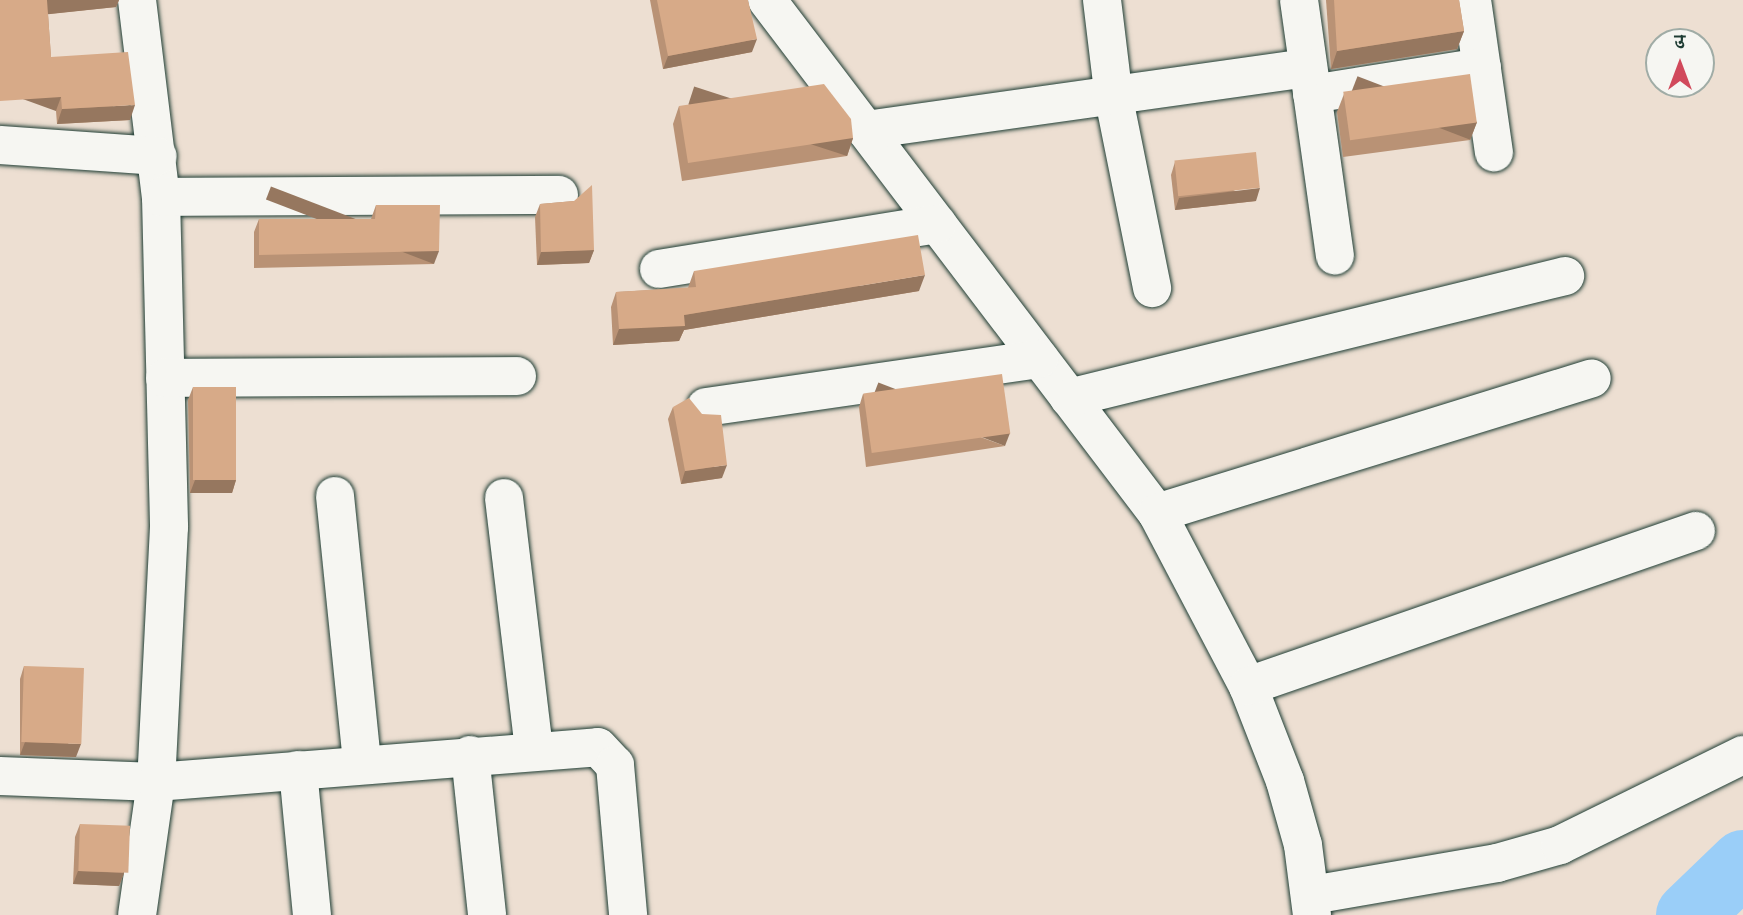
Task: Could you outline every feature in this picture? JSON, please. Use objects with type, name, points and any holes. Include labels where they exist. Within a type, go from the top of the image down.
[{"type":"street","points":[[137,0],[161,197],[169,527],[156,782],[137,915]]},
{"type":"street","points":[[767,0],[1157,513],[1248,686],[1285,781],[1312,905],[1497,863],[1560,845],[1743,755]]},
{"type":"street","points":[[1102,0],[1114,99],[1152,288]]},
{"type":"street","points":[[1299,0],[1335,255]]},
{"type":"street","points":[[1472,0],[1493,152]]},
{"type":"street","points":[[866,130],[1114,99],[1482,67]]},
{"type":"street","points":[[0,145],[158,156]]},
{"type":"street","points":[[161,197],[559,195]]},
{"type":"street","points":[[659,268],[937,224]]},
{"type":"street","points":[[1069,398],[1565,276]]},
{"type":"street","points":[[706,407],[1040,359]]},
{"type":"street","points":[[165,378],[517,376]]},
{"type":"street","points":[[1157,513],[1592,378]]},
{"type":"street","points":[[335,496],[362,764]]},
{"type":"street","points":[[504,498],[534,750]]},
{"type":"street","points":[[1248,686],[1696,531]]},
{"type":"street","points":[[0,776],[156,782],[585,745],[612,756],[628,915]]},
{"type":"street","points":[[470,755],[487,915]]},
{"type":"street","points":[[298,770],[312,915]]},
{"type":"building","points":[[0,0],[47,0],[51,57],[128,52],[135,105],[62,109],[61,97],[0,101]]},
{"type":"building","points":[[657,0],[748,0],[757,39],[668,56]]},
{"type":"building","points":[[1334,0],[1459,0],[1464,31],[1337,51]]},
{"type":"building","points":[[1470,74],[1477,123],[1350,140],[1343,92]]},
{"type":"building","points":[[824,84],[851,119],[853,138],[688,163],[679,106]]},
{"type":"building","points":[[1256,152],[1260,188],[1178,196],[1174,161]]},
{"type":"building","points":[[592,185],[594,250],[541,252],[540,204],[574,201]]},
{"type":"building","points":[[376,205],[440,205],[439,251],[259,255],[259,219],[375,219]]},
{"type":"building","points":[[918,235],[925,275],[684,315],[685,326],[619,329],[616,292],[696,287],[694,271]]},
{"type":"building","points":[[1002,374],[1010,433],[872,453],[863,393]]},
{"type":"building","points":[[193,387],[236,387],[236,480],[193,480]]},
{"type":"building","points":[[689,398],[702,414],[721,415],[727,465],[685,471],[673,407]]},
{"type":"building","points":[[24,666],[84,668],[81,744],[21,742]]},
{"type":"building","points":[[80,824],[130,826],[128,873],[78,871]]},
{"type":"waterway","points":[[1689,915],[1743,863]]}]
